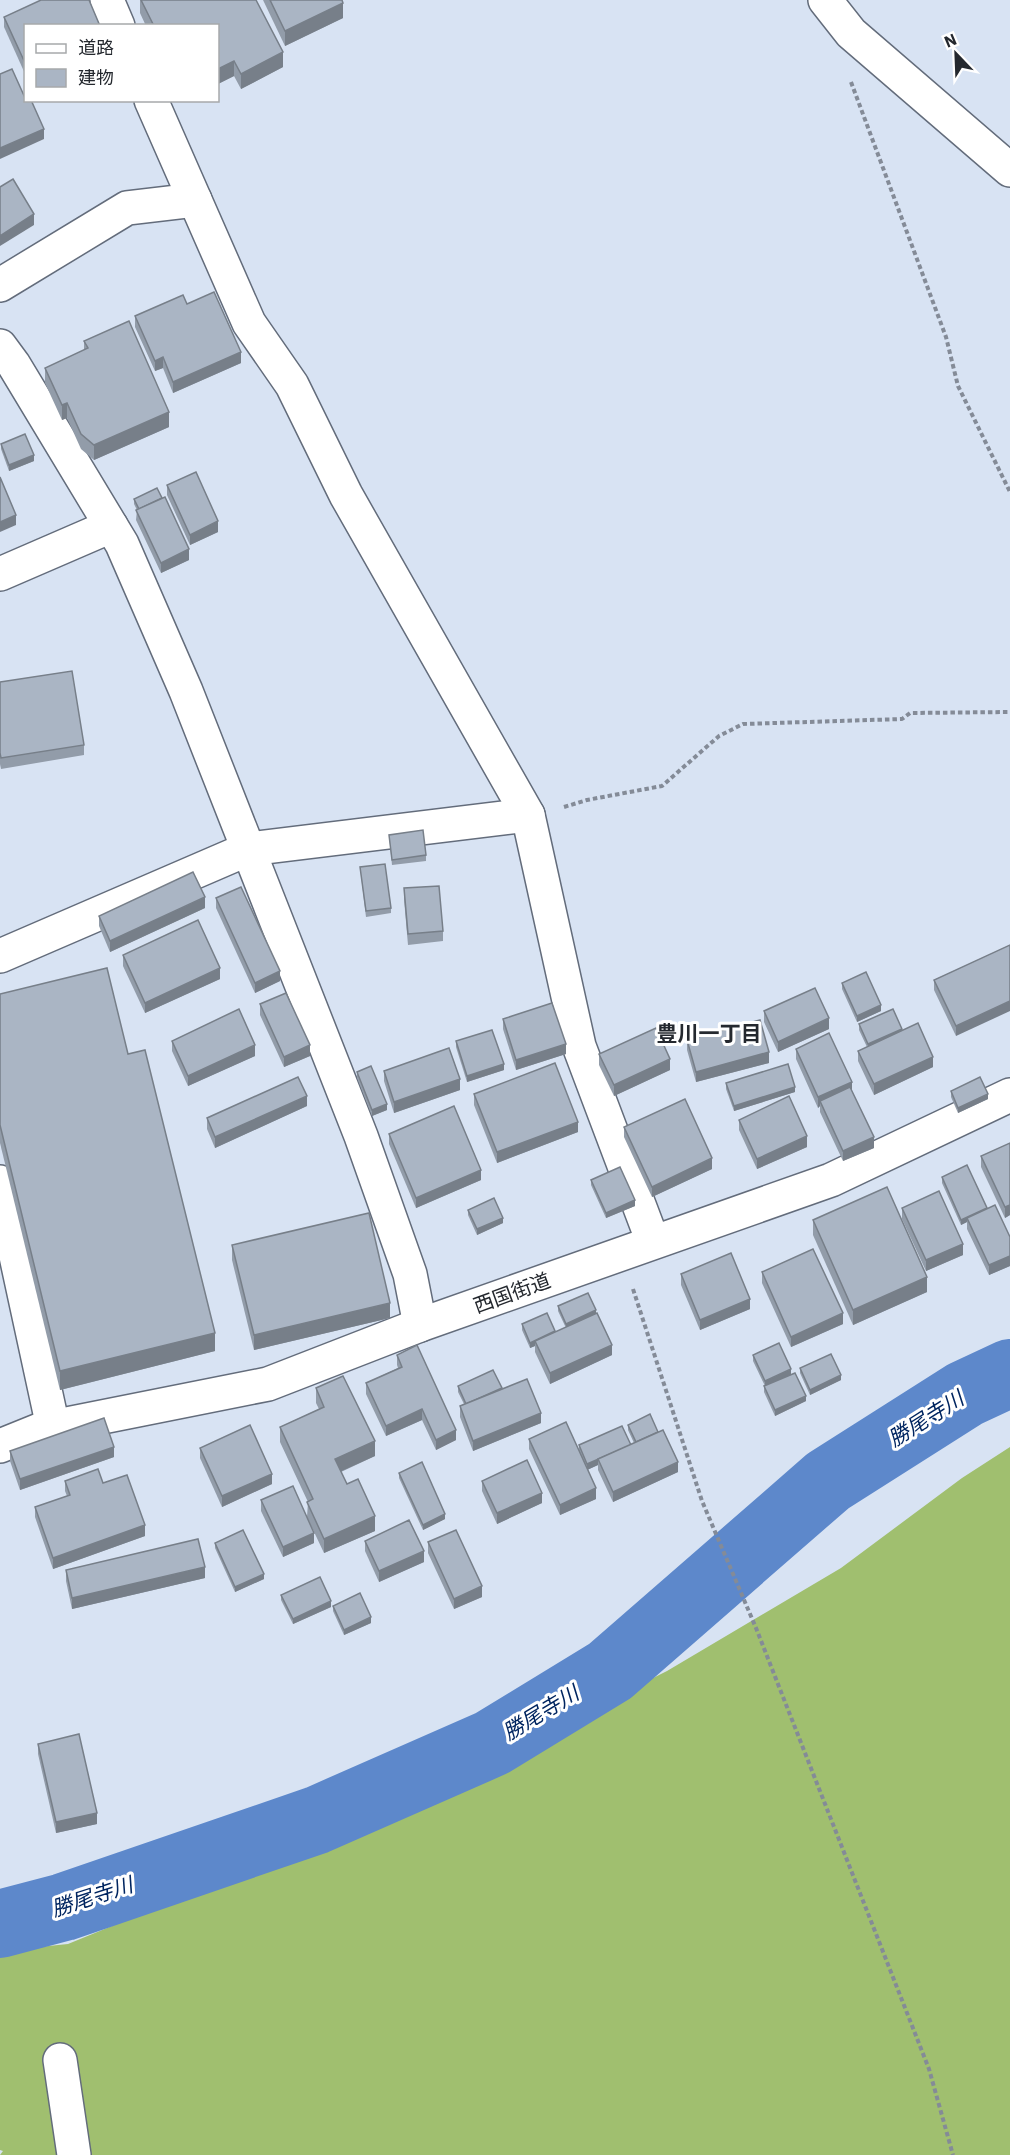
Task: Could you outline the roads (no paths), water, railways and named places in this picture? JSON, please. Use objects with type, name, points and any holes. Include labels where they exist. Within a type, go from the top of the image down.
[{"type":"street","points":[[107,0],[117,24]]},
{"type":"street","points":[[825,0],[851,33],[1010,170]]},
{"type":"street","points":[[152,102],[249,323],[292,385],[345,495],[528,815],[579,1046],[653,1242]]},
{"type":"street","points":[[0,285],[127,208],[195,200]]},
{"type":"street","points":[[0,346],[14,364],[122,544],[186,692],[364,1147],[410,1274],[420,1325]]},
{"type":"street","points":[[0,574],[111,526]]},
{"type":"street","points":[[0,956],[248,849],[528,815]]},
{"type":"street","name":"西国街道","points":[[0,1446],[42,1429],[268,1384],[420,1325],[831,1180],[1010,1095]]},
{"type":"street","points":[[0,1182],[53,1427]]},
{"type":"street","points":[[60,2060],[74,2155]]},
{"type":"waterway","name":"勝尾寺川","points":[[0,1924],[64,1907],[317,1820],[492,1743],[610,1671],[828,1481],[965,1394],[1010,1373]]},
{"type":"district","name":"豊川一丁目","points":[[709,1034]]}]
